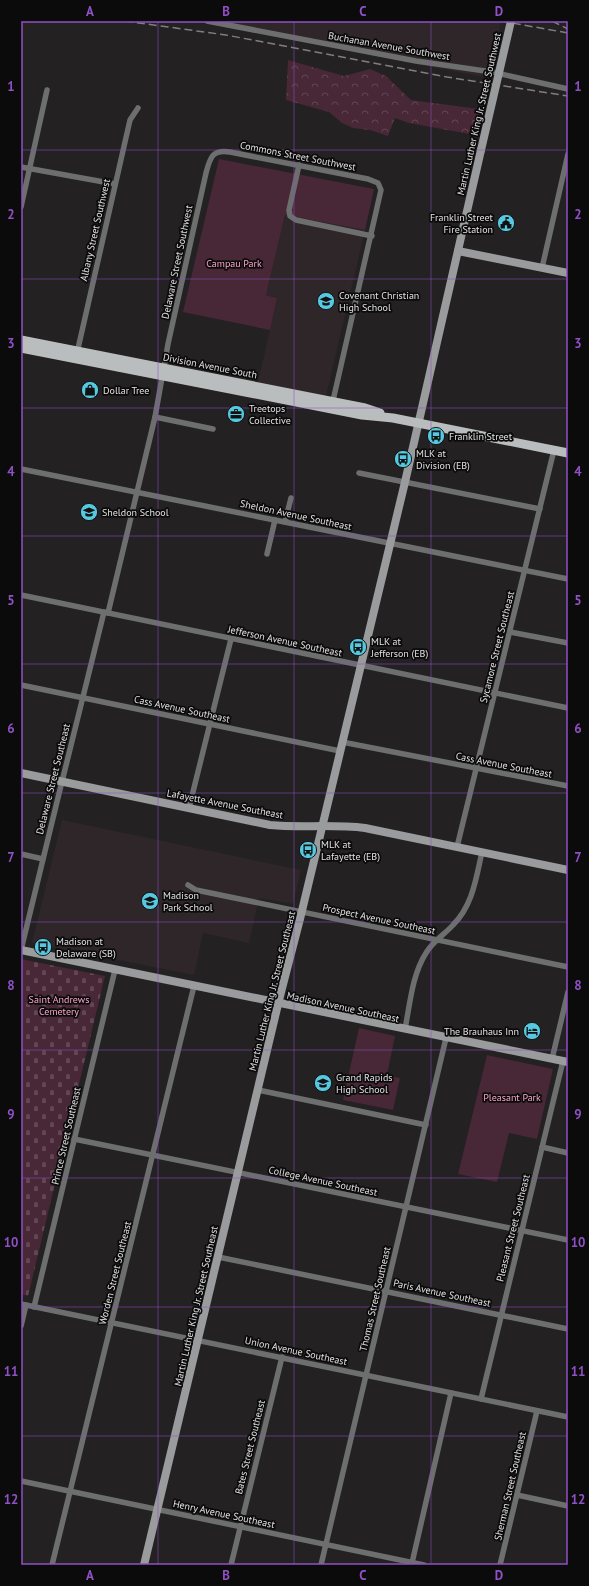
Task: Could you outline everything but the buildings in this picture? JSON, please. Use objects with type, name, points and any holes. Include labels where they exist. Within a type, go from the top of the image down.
[{"type":"main road","name":"Martin Luther King Jr. Street Southwest","points":[[418,423],[511,21]]},
{"type":"main road","points":[[458,251],[568,273]]},
{"type":"main road","name":"Division Avenue South","points":[[21,340],[77,355],[332,405],[362,415],[393,418],[568,453]]},
{"type":"main road","name":"Division Avenue South","points":[[21,348],[77,355]]},
{"type":"main road","name":"Martin Luther King Jr. Street Southeast","points":[[144,1565],[418,423]]},
{"type":"main road","name":"Lafayette Avenue Southeast","points":[[21,773],[270,825],[322,827],[350,826],[365,828],[568,870]]},
{"type":"main road","name":"Madison Avenue Southeast","points":[[21,950],[446,1038],[565,1061]]},
{"type":"street","name":"Buchanan Avenue Southwest","points":[[207,21],[416,61],[492,72],[568,89]]},
{"type":"street","points":[[21,207],[46,90]]},
{"type":"street","name":"Albany Street Southwest","points":[[77,355],[130,120],[138,108]]},
{"type":"street","name":"Commons Street Southwest","points":[[214,154],[222,151],[368,179],[378,183],[381,190],[381,196],[372,236]]},
{"type":"street","name":"Delaware Street Southwest","points":[[163,372],[180,286],[209,161],[214,154]]},
{"type":"street","points":[[542,268],[568,154]]},
{"type":"street","points":[[299,165],[289,210],[290,216],[296,220],[372,236],[332,405]]},
{"type":"street","points":[[21,167],[115,184]]},
{"type":"street","name":"Delaware Street Southeast","points":[[21,950],[63,782],[82,698],[106,612],[155,417],[163,372]]},
{"type":"street","points":[[155,417],[213,429]]},
{"type":"street","name":"Sycamore Street Southeast","points":[[457,847],[554,450]]},
{"type":"street","name":"Sheldon Avenue Southeast","points":[[21,469],[568,579]]},
{"type":"street","points":[[359,473],[540,509]]},
{"type":"street","points":[[285,522],[291,498]]},
{"type":"street","points":[[267,554],[275,520]]},
{"type":"street","name":"Jefferson Avenue Southeast","points":[[21,595],[568,708]]},
{"type":"street","points":[[510,632],[568,643]]},
{"type":"street","points":[[189,808],[231,639]]},
{"type":"street","name":"Cass Avenue Southeast","points":[[21,685],[340,751]]},
{"type":"street","name":"Cass Avenue Southeast","points":[[342,742],[568,786]]},
{"type":"street","points":[[405,1029],[419,969],[426,953],[436,940],[453,925],[466,908],[473,890],[482,852]]},
{"type":"street","points":[[21,854],[43,859]]},
{"type":"street","name":"Prospect Avenue Southeast","points":[[188,885],[196,890],[568,967]]},
{"type":"street","name":"Prince Street Southeast","points":[[34,1307],[115,970]]},
{"type":"street","name":"Worden Street Southeast","points":[[52,1565],[194,986]]},
{"type":"street","points":[[552,1058],[568,992]]},
{"type":"street","name":"Thomas Street Southeast","points":[[321,1565],[446,1038]]},
{"type":"street","name":"Pleasant Street Southeast","points":[[481,1399],[521,1230],[565,1061]]},
{"type":"street","points":[[258,1090],[426,1125]]},
{"type":"street","name":"College Avenue Southeast","points":[[74,1139],[568,1240]]},
{"type":"street","points":[[542,1148],[568,1153]]},
{"type":"street","name":"Paris Avenue Southeast","points":[[218,1257],[386,1290],[568,1329]]},
{"type":"street","points":[[21,1326],[24,1304]]},
{"type":"street","name":"Union Avenue Southeast","points":[[24,1304],[568,1417]]},
{"type":"street","name":"Bates Street Southeast","points":[[231,1565],[282,1357]]},
{"type":"street","points":[[412,1563],[452,1393]]},
{"type":"street","name":"Sherman Street Southeast","points":[[500,1565],[537,1411]]},
{"type":"street","name":"Henry Avenue Southeast","points":[[21,1481],[424,1565]]},
{"type":"street","points":[[517,1495],[568,1506]]},
{"type":"shaded area","points":[[193,21],[501,21],[489,78]]},
{"type":"shaded area","points":[[285,215],[365,230],[326,396],[258,383],[277,298],[266,295]]},
{"type":"shaded area","name":"Madison Park School","points":[[62,820],[301,870],[293,904],[259,898],[249,943],[203,933],[194,975],[32,943]]},
{"type":"green space","points":[[288,60],[344,76],[370,69],[386,76],[411,100],[479,109],[475,135],[409,123],[395,118],[388,136],[370,130],[353,128],[342,123],[329,112],[286,100]]},
{"type":"green space","name":"Campau Park","points":[[219,159],[374,189],[365,230],[285,215],[266,295],[277,298],[270,330],[183,312]]},
{"type":"green space","name":"Saint Andrews Cemetery","points":[[21,959],[105,976],[28,1296],[21,1294]]},
{"type":"green space","points":[[359,1028],[395,1036],[387,1075],[400,1078],[393,1110],[343,1100]]},
{"type":"green space","name":"Pleasant Park","points":[[487,1055],[553,1069],[537,1139],[509,1133],[497,1182],[458,1174]]},
{"type":"railway","points":[[125,21],[226,35],[447,77],[568,96]]},
{"type":"railway","points":[[501,21],[568,33]]},
{"type":"railway","points":[[552,21],[568,29]]},
{"type":"place","name":"Franklin Street Fire Station","points":[[506,223]]},
{"type":"place","name":"Covenant Christian High School","points":[[326,301]]},
{"type":"place","name":"Dollar Tree","points":[[90,390]]},
{"type":"place","name":"Treetops Collective","points":[[236,414]]},
{"type":"place","name":"Franklin Street","points":[[436,436]]},
{"type":"place","name":"MLK at Division (EB)","points":[[403,459]]},
{"type":"place","name":"Sheldon School","points":[[89,512]]},
{"type":"place","name":"MLK at Jefferson (EB)","points":[[358,647]]},
{"type":"place","name":"MLK at Lafayette (EB)","points":[[308,850]]},
{"type":"place","name":"Madison Park School","points":[[150,901]]},
{"type":"place","name":"Madison at Delaware (SB)","points":[[43,947]]},
{"type":"place","name":"The Brauhaus Inn","points":[[532,1031]]},
{"type":"place","name":"Grand Rapids High School","points":[[323,1083]]}]
